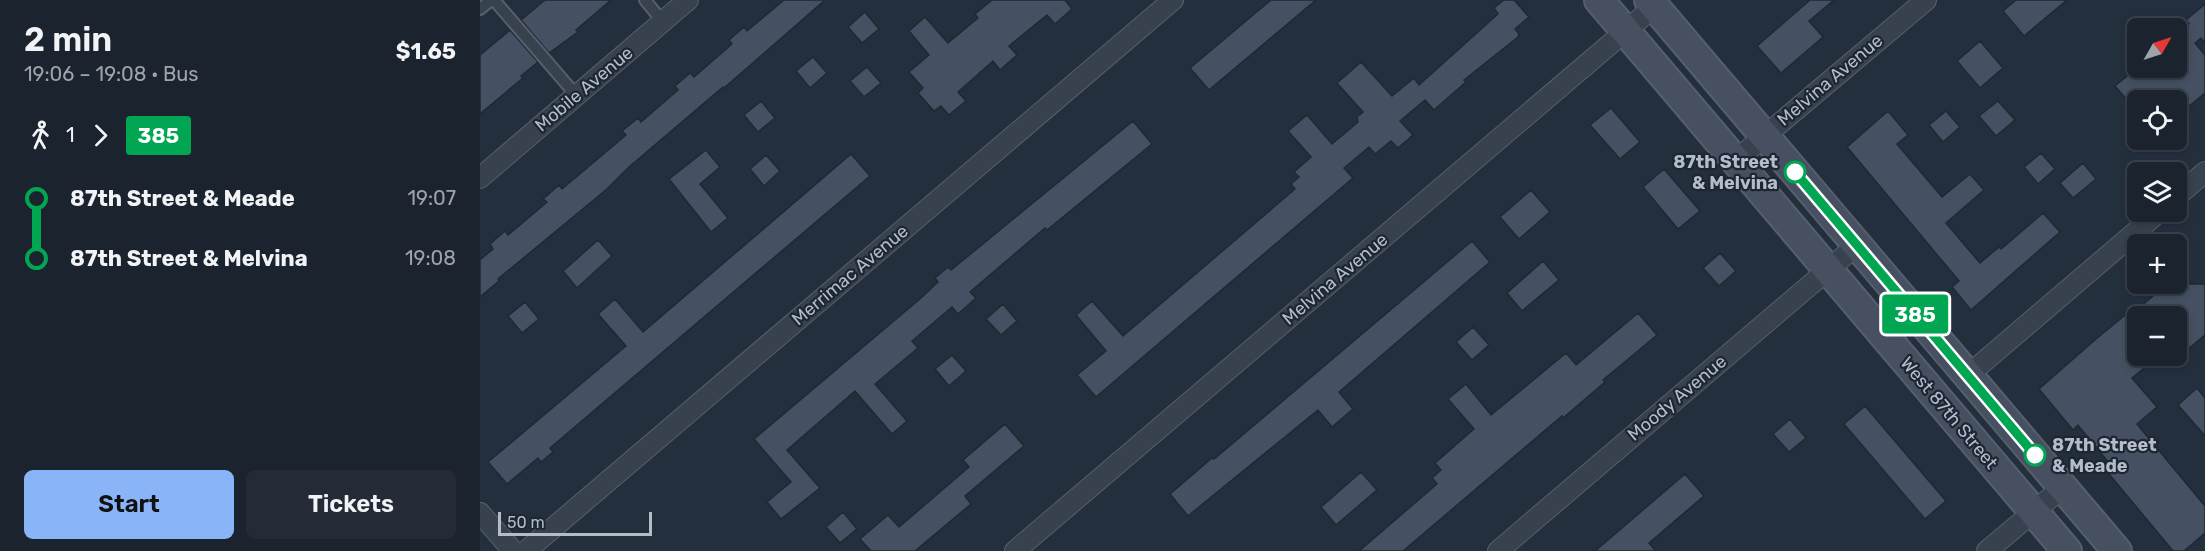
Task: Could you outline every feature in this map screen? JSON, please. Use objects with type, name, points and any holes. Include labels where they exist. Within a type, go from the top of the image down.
[{"type":"main road","name":"West 87th Street","points":[[1599,0],[2067,551]]},
{"type":"main road","name":"West 87th Street","points":[[1652,3],[2117,551]]},
{"type":"street","name":"Mobile Avenue","points":[[480,178],[688,0]]},
{"type":"street","name":"Merrimac Avenue","points":[[526,551],[1173,0]]},
{"type":"street","name":"Melvina Avenue","points":[[1735,161],[1926,0]]},
{"type":"street","name":"Melvina Avenue","points":[[1015,551],[1626,32],[1652,3]]},
{"type":"street","points":[[2187,188],[2205,172]]},
{"type":"street","points":[[1967,376],[2147,222]]},
{"type":"street","name":"Moody Avenue","points":[[1498,551],[1857,245]]},
{"type":"street","points":[[1987,551],[2062,487]]},
{"type":"street","points":[[480,513],[513,551]]},
{"type":"lane","points":[[480,9],[493,0],[576,95]]},
{"type":"lane","points":[[645,0],[663,22]]},
{"type":"building","points":[[545,0],[611,0],[576,30],[578,32],[549,53],[521,20]]},
{"type":"building","points":[[784,0],[825,0],[629,167],[607,189],[498,279],[499,281],[480,297],[480,258],[493,249],[490,244],[505,231],[508,235],[547,202],[543,199],[559,185],[562,189],[626,135],[622,131],[638,118],[641,122],[678,90],[675,86],[690,73],[694,77],[732,44],[729,40],[744,27],[747,31]]},
{"type":"building","points":[[992,0],[1065,0],[1072,9],[1055,24],[1047,15],[1009,46],[1017,55],[1000,70],[993,61],[958,92],[966,101],[949,115],[941,106],[934,111],[918,93],[923,88],[909,72],[929,55],[909,31],[925,17],[948,43],[978,18],[975,14]]},
{"type":"building","points":[[1271,0],[1316,0],[1209,90],[1190,68]]},
{"type":"building","points":[[1504,0],[1514,0],[1529,17],[1515,29],[1519,34],[1518,37],[1464,80],[1466,82],[1434,110],[1425,100],[1400,121],[1413,135],[1398,148],[1391,141],[1375,154],[1369,147],[1344,168],[1353,178],[1096,397],[1077,375],[1106,351],[1076,315],[1092,301],[1123,336],[1295,189],[1291,184],[1299,177],[1294,172],[1311,157],[1288,131],[1307,115],[1332,144],[1358,122],[1357,117],[1363,112],[1337,83],[1361,62],[1392,96],[1414,78],[1419,85],[1498,14],[1494,8]]},
{"type":"building","points":[[1810,0],[1834,0],[1809,21],[1823,37],[1781,73],[1757,46]]},
{"type":"building","points":[[2016,0],[2067,0],[2024,36],[2003,11]]},
{"type":"building","points":[[2205,4],[2205,43],[2201,38],[2195,43],[2205,55],[2205,93],[2187,108],[2187,90],[2127,90],[2127,100],[2115,86],[2127,76],[2127,78],[2187,78],[2187,26],[2189,24],[2187,19]]},
{"type":"building","points":[[865,12],[879,29],[862,43],[848,27]]},
{"type":"building","points":[[510,30],[538,62],[521,76],[523,78],[480,114],[480,55]]},
{"type":"building","points":[[1980,41],[2003,68],[1980,88],[1957,61]]},
{"type":"building","points":[[813,57],[827,73],[810,88],[796,71]]},
{"type":"building","points":[[867,67],[881,83],[864,97],[850,81]]},
{"type":"building","points":[[761,101],[775,118],[758,132],[744,115]]},
{"type":"building","points":[[1998,101],[2015,120],[1996,136],[1979,116]]},
{"type":"building","points":[[1611,108],[1640,142],[1620,159],[1590,125]]},
{"type":"building","points":[[1888,111],[1908,135],[1897,144],[1942,197],[1970,174],[1984,190],[1946,223],[1980,263],[1999,247],[2001,249],[2043,213],[2060,232],[1971,310],[1952,287],[1959,281],[1847,147]]},
{"type":"building","points":[[1946,111],[1960,127],[1943,142],[1929,125]]},
{"type":"building","points":[[1133,121],[1152,144],[1047,230],[1045,228],[970,292],[976,298],[958,314],[952,307],[912,341],[918,348],[875,384],[907,421],[892,434],[855,391],[787,450],[820,488],[781,519],[767,502],[791,482],[754,439],[921,298],[938,282],[935,278],[948,267],[951,270]]},
{"type":"building","points":[[706,150],[720,167],[700,184],[728,218],[711,232],[669,179]]},
{"type":"building","points":[[2041,153],[2055,169],[2038,184],[2024,167]]},
{"type":"building","points":[[851,154],[870,176],[550,448],[553,452],[541,462],[538,458],[507,484],[488,462],[626,346],[598,314],[615,299],[643,332]]},
{"type":"building","points":[[766,155],[780,171],[764,186],[750,169]]},
{"type":"building","points":[[2083,163],[2096,179],[2073,198],[2060,183]]},
{"type":"building","points":[[1664,169],[1700,211],[1678,229],[1643,187]]},
{"type":"building","points":[[1531,190],[1550,212],[1519,239],[1500,217]]},
{"type":"building","points":[[598,240],[612,256],[577,288],[563,271]]},
{"type":"building","points":[[1472,241],[1490,262],[1339,392],[1353,409],[1332,427],[1318,410],[1188,516],[1170,494]]},
{"type":"building","points":[[1720,253],[1736,271],[1719,286],[1703,268]]},
{"type":"building","points":[[1543,261],[1559,280],[1522,311],[1507,293]]},
{"type":"building","points":[[2187,284],[2205,284],[2205,335],[2187,350],[2187,306],[2141,306],[2155,294],[2187,294]]},
{"type":"building","points":[[525,302],[539,319],[522,333],[508,316]]},
{"type":"building","points":[[1003,304],[1017,321],[1001,335],[986,319]]},
{"type":"building","points":[[1638,313],[1657,335],[1603,380],[1605,382],[1563,418],[1562,416],[1403,551],[1359,551],[1437,484],[1432,478],[1441,470],[1435,463],[1474,429],[1448,399],[1466,384],[1491,415],[1566,353],[1576,365]]},
{"type":"building","points":[[2127,313],[2127,366],[2147,366],[2132,378],[2157,407],[2137,424],[2205,506],[2205,533],[2184,551],[2173,551],[2109,474],[2114,469],[2078,425],[2073,430],[2039,389]]},
{"type":"building","points":[[1473,327],[1489,345],[1472,360],[1456,342]]},
{"type":"building","points":[[952,355],[966,371],[949,386],[935,369]]},
{"type":"building","points":[[2197,388],[2205,398],[2205,436],[2178,405]]},
{"type":"building","points":[[1865,406],[1946,501],[1925,519],[1844,424]]},
{"type":"building","points":[[1790,419],[1806,438],[1789,452],[1773,434]]},
{"type":"building","points":[[1005,424],[1024,446],[965,496],[971,504],[915,551],[871,551],[860,539],[888,515],[899,527],[969,467],[963,460]]},
{"type":"building","points":[[1361,472],[1377,490],[1336,525],[1321,507]]},
{"type":"building","points":[[1685,474],[1704,496],[1649,543],[1656,551],[1595,551]]},
{"type":"building","points":[[843,512],[857,529],[840,543],[826,527]]},
{"type":"bus line","name":"385","points":[[1795,172],[2035,455]]},
{"type":"place","name":"87th Street & Melvina","points":[[1795,172]]},
{"type":"place","name":"87th Street & Meade","points":[[2035,455]]}]
